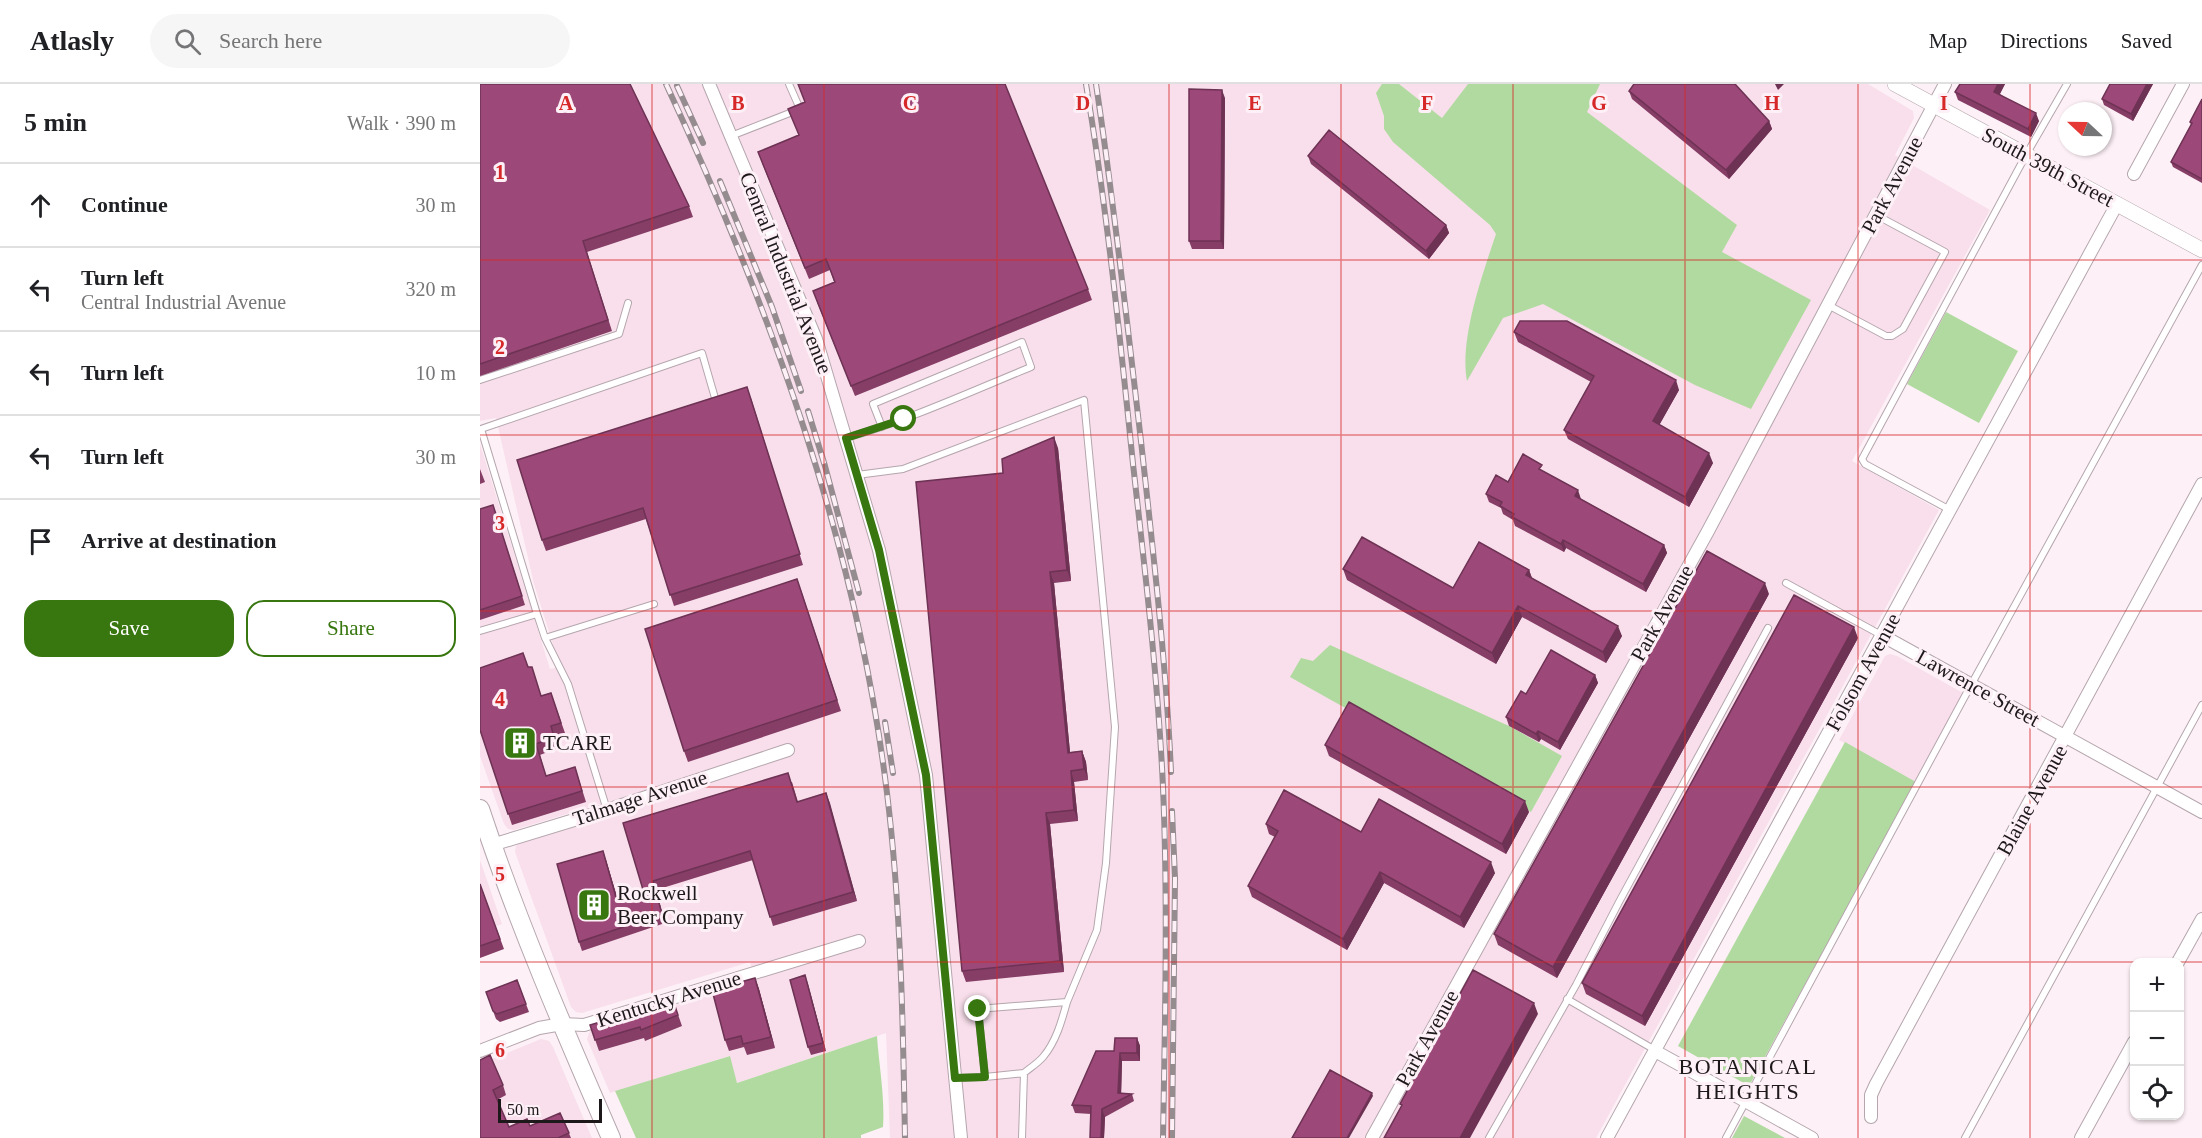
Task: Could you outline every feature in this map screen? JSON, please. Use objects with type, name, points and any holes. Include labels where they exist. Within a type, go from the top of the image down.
[{"type":"main road","points":[[480,809],[562,1024],[610,1138]]},
{"type":"street","name":"Central Industrial Avenue","points":[[709,84],[816,339],[879,550],[926,775],[960,1138]]},
{"type":"street","name":"South 39th Street","points":[[1895,84],[2202,250]]},
{"type":"street","name":"Park Avenue","points":[[1372,1138],[1701,544],[1945,84]]},
{"type":"street","points":[[2134,174],[2183,84]]},
{"type":"street","name":"Folsom Avenue","points":[[1607,1138],[2117,204]]},
{"type":"street","name":"Blaine Avenue","points":[[1871,1117],[1871,1095],[1876,1084],[2202,484]]},
{"type":"street","name":"Lawrence Street","points":[[1883,636],[2202,812]]},
{"type":"street","name":"Talmage Avenue","points":[[492,845],[607,810],[788,750]]},
{"type":"street","points":[[2181,958],[2202,919]]},
{"type":"street","name":"Kentucky Avenue","points":[[480,1051],[539,1028],[562,1024],[584,1025],[859,941]]},
{"type":"street","points":[[2081,1138],[2130,1049]]},
{"type":"street","points":[[1655,1051],[1812,1138]]},
{"type":"lane","points":[[731,136],[800,109],[789,84]]},
{"type":"lane","points":[[1950,511],[1865,464],[1862,459],[2026,155],[2067,84]]},
{"type":"lane","points":[[1828,305],[1886,336],[1892,336],[1903,330],[1945,252],[1876,215]]},
{"type":"lane","points":[[1726,1138],[2202,265]]},
{"type":"lane","points":[[480,380],[619,334],[628,303]]},
{"type":"lane","points":[[846,438],[882,427],[1031,367],[1022,342],[873,404],[882,427]]},
{"type":"lane","points":[[607,810],[567,684],[545,638],[537,614],[483,445],[481,429],[702,353],[715,398]]},
{"type":"lane","points":[[857,476],[903,469],[1084,400],[1115,727],[1106,863],[1097,930],[1067,1002],[1061,1024],[1044,1056],[1024,1073],[955,1078]]},
{"type":"lane","name":"Lawrence Street","points":[[1786,583],[1883,636]]},
{"type":"lane","points":[[545,638],[654,604]]},
{"type":"lane","points":[[480,631],[537,614]]},
{"type":"lane","points":[[1489,1138],[1768,628]]},
{"type":"lane","points":[[1965,1138],[2202,705]]},
{"type":"lane","points":[[1567,999],[1655,1051]]},
{"type":"lane","points":[[985,1077],[978,1009],[1067,1002]]},
{"type":"lane","points":[[1022,1138],[1024,1073]]},
{"type":"shaded area","points":[[480,84],[1868,84],[1913,111],[1914,118],[1895,155],[1990,210],[1852,461],[1939,510],[1596,1138],[890,1138],[886,1033],[737,1083],[729,1056],[610,1093],[587,1039],[591,1028],[756,983],[750,962],[582,1013],[576,1012],[571,1007],[515,852],[516,846],[616,815],[613,800],[514,830],[508,829],[504,824],[480,756],[480,444],[550,669],[560,667],[534,584],[496,418],[480,421]]},
{"type":"shaded area","points":[[1890,654],[1963,693],[1916,782],[1839,740],[1885,656]]},
{"type":"shaded area","points":[[480,860],[502,924],[480,932]]},
{"type":"shaded area","points":[[541,1039],[549,1041],[553,1047],[592,1138],[480,1138],[480,1064]]},
{"type":"green space","points":[[1382,84],[1399,84],[1442,118],[1468,84],[1600,84],[1587,112],[1737,225],[1722,252],[1811,300],[1751,409],[1695,385],[1543,304],[1503,318],[1467,381],[1465,364],[1469,326],[1496,234],[1490,225],[1393,142],[1384,129],[1384,116],[1376,93]]},
{"type":"green space","points":[[1946,312],[2018,351],[1979,423],[1907,384]]},
{"type":"green space","points":[[1330,645],[1509,726],[1562,756],[1531,812],[1290,677],[1301,658],[1313,661]]},
{"type":"green space","points":[[1845,742],[1916,782],[1749,1086],[1678,1046]]},
{"type":"green space","points":[[877,1036],[883,1093],[883,1127],[861,1135],[861,1138],[636,1138],[615,1091],[730,1056],[737,1083]]},
{"type":"green space","points":[[1744,1116],[1785,1138],[1732,1138]]},
{"type":"building","points":[[480,84],[630,84],[689,206],[583,241],[608,320],[480,364]]},
{"type":"building","points":[[798,84],[1005,84],[1088,289],[851,386],[813,291],[835,282],[826,259],[805,268],[758,152],[799,135],[788,109],[805,102]]},
{"type":"building","points":[[1634,84],[1735,84],[1769,121],[1726,170],[1629,91]]},
{"type":"building","points":[[1960,84],[1998,84],[1994,92],[2036,113],[2028,129],[1955,92]]},
{"type":"building","points":[[2110,84],[2147,84],[2131,114],[2112,104],[2112,102],[2102,99]]},
{"type":"building","points":[[1189,89],[1222,90],[1221,241],[1189,241]]},
{"type":"building","points":[[2202,99],[2202,179],[2171,162]]},
{"type":"building","points":[[1329,130],[1446,225],[1426,251],[1308,156]]},
{"type":"building","points":[[1520,321],[1567,321],[1676,380],[1653,421],[1709,453],[1685,497],[1564,430],[1594,376],[1514,332]]},
{"type":"building","points":[[747,387],[800,554],[670,595],[643,508],[542,540],[517,460]]},
{"type":"building","points":[[1054,437],[1067,570],[1050,572],[1068,753],[1082,751],[1084,769],[1071,771],[1074,810],[1046,813],[1060,961],[962,971],[916,482],[1003,473],[1002,459]]},
{"type":"building","points":[[1523,454],[1542,465],[1539,469],[1578,490],[1575,496],[1664,545],[1643,584],[1563,540],[1561,544],[1512,517],[1514,514],[1500,506],[1502,502],[1486,494],[1496,475],[1508,482]]},
{"type":"building","points":[[493,505],[522,596],[480,610],[480,509]]},
{"type":"building","points":[[1362,537],[1453,588],[1479,542],[1529,570],[1526,575],[1618,626],[1603,652],[1518,606],[1492,653],[1343,569]]},
{"type":"building","points":[[1707,551],[1765,583],[1553,967],[1494,934]]},
{"type":"building","points":[[797,579],[837,700],[684,751],[645,629]]},
{"type":"building","points":[[1794,595],[1854,627],[1642,1016],[1582,983]]},
{"type":"building","points":[[1551,650],[1595,675],[1558,742],[1538,731],[1536,734],[1506,717],[1521,691],[1526,694]]},
{"type":"building","name":"TCARE","points":[[523,653],[528,667],[532,667],[541,696],[551,693],[561,723],[551,726],[554,737],[536,744],[546,776],[575,767],[582,791],[508,814],[480,730],[480,668]]},
{"type":"building","points":[[1349,702],[1525,801],[1502,844],[1325,745]]},
{"type":"building","points":[[788,773],[797,802],[826,793],[853,892],[770,917],[750,851],[653,881],[662,914],[579,942],[557,864],[603,851],[617,901],[644,893],[623,823]]},
{"type":"building","points":[[1284,790],[1361,832],[1379,799],[1491,862],[1460,917],[1380,872],[1343,939],[1248,886],[1278,831],[1266,824]]},
{"type":"building","points":[[480,884],[500,939],[480,946]]},
{"type":"building","points":[[1473,970],[1534,1003],[1460,1138],[1384,1138],[1402,1105],[1400,1104]]},
{"type":"building","points":[[805,975],[823,1043],[808,1047],[790,980]]},
{"type":"building","points":[[755,978],[771,1037],[743,1044],[741,1036],[725,1040],[712,990]]},
{"type":"building","points":[[517,980],[526,1004],[497,1014],[493,1011],[486,992]]},
{"type":"building","points":[[673,1000],[678,1015],[641,1030],[640,1027],[595,1040],[590,1025]]},
{"type":"building","points":[[1115,1038],[1137,1038],[1137,1053],[1120,1053],[1118,1093],[1132,1094],[1102,1109],[1101,1138],[1090,1138],[1091,1106],[1072,1105],[1096,1051],[1114,1051]]},
{"type":"building","points":[[490,1055],[503,1085],[493,1090],[509,1127],[527,1119],[530,1126],[560,1113],[569,1133],[558,1138],[480,1138],[480,1060]]},
{"type":"building","points":[[1330,1070],[1372,1093],[1347,1138],[1292,1138]]},
{"type":"railway","points":[[666,84],[741,255],[774,342],[805,430],[832,519],[855,610],[873,701],[892,836],[900,966],[905,1138]]},
{"type":"railway","points":[[1086,84],[1112,274],[1158,706],[1165,875],[1163,1138]]},
{"type":"railway","points":[[1096,84],[1120,262],[1150,524],[1171,772]]},
{"type":"railway","points":[[677,86],[703,143]]},
{"type":"railway","points":[[720,181],[772,307],[801,391]]},
{"type":"railway","points":[[808,411],[859,593]]},
{"type":"railway","points":[[885,722],[893,773]]},
{"type":"railway","points":[[1172,811],[1175,878],[1172,1138]]},
{"type":"place","name":"TCARE","points":[[520,743]]},
{"type":"place","name":"Rockwell Beer Company","points":[[594,905]]},
{"type":"district","name":"BOTANICAL HEIGHTS","points":[[1748,1078]]},
{"type":"route","points":[[904,419],[846,438],[879,550],[926,775],[955,1078],[985,1077],[978,1009]]}]
